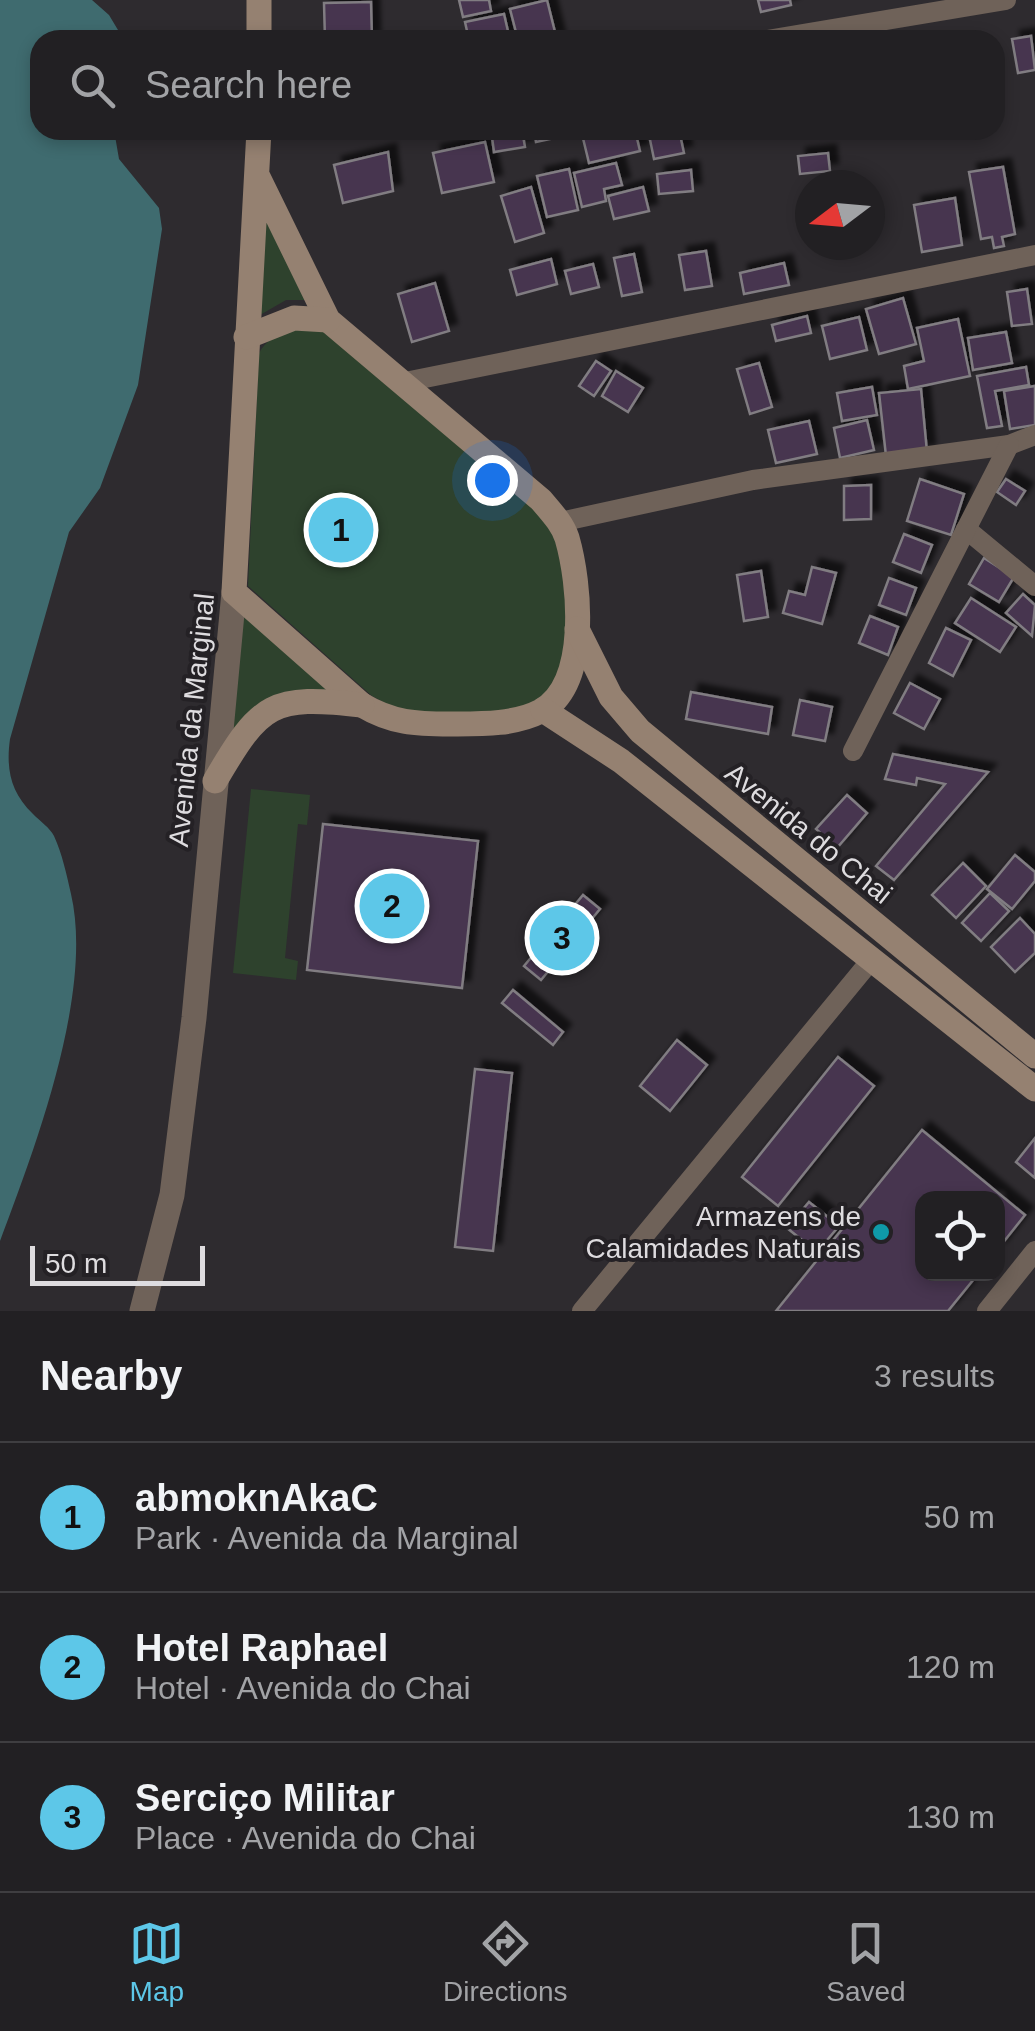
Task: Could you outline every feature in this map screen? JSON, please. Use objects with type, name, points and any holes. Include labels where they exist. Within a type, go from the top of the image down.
[{"type":"main road","points":[[259,0],[259,30]]},
{"type":"main road","name":"Avenida da Marginal","points":[[234,592],[260,140]]},
{"type":"main road","points":[[258,177],[328,320]]},
{"type":"main road","points":[[246,337],[267,325],[294,318],[312,316],[328,320],[542,500],[560,522]]},
{"type":"main road","name":"Avenida do Chai","points":[[544,710],[568,681],[577,629],[579,604],[560,522]]},
{"type":"main road","points":[[234,592],[362,705],[385,718],[410,724],[506,722],[544,710],[621,761],[1035,1089]]},
{"type":"main road","name":"Avenida do Chai","points":[[577,629],[611,697],[640,731],[1032,1048]]},
{"type":"main road","points":[[215,780],[238,742],[273,709],[305,699],[362,705]]},
{"type":"street","points":[[827,30],[1006,0]]},
{"type":"street","points":[[405,382],[1035,255]]},
{"type":"street","points":[[560,522],[753,480],[1009,446],[1035,435]]},
{"type":"street","points":[[852,751],[1009,446]]},
{"type":"street","points":[[966,529],[1035,586]]},
{"type":"street","name":"Avenida da Marginal","points":[[142,1311],[172,1195],[234,592]]},
{"type":"street","points":[[582,1311],[872,959]]},
{"type":"street","points":[[986,1311],[1035,1251]]},
{"type":"green space","points":[[264,208],[308,300],[286,300],[260,315]]},
{"type":"green space","points":[[324,327],[536,505],[560,541],[571,600],[559,678],[539,703],[500,714],[406,714],[372,696],[248,586],[259,353],[279,334]]},
{"type":"green space","points":[[241,611],[340,695],[302,691],[224,751]]},
{"type":"green space","points":[[251,789],[310,795],[307,825],[298,824],[285,958],[298,961],[296,980],[233,973]]},
{"type":"water","points":[[0,0],[92,0],[109,15],[118,30],[30,30],[30,140],[116,140],[119,159],[159,208],[162,229],[138,385],[100,488],[69,532],[10,739],[11,779],[25,806],[50,830],[57,843],[71,894],[76,934],[75,977],[57,1070],[0,1241]]},
{"type":"building","points":[[459,0],[489,0],[491,11],[463,17]]},
{"type":"building","points":[[547,0],[554,30],[515,30],[510,9]]},
{"type":"building","points":[[758,0],[790,0],[791,5],[761,12]]},
{"type":"building","points":[[371,2],[372,30],[325,30],[324,3]]},
{"type":"building","points":[[504,14],[508,30],[467,30],[465,22]]},
{"type":"building","points":[[1031,36],[1035,70],[1018,73],[1012,39]]},
{"type":"building","points":[[492,140],[524,140],[525,147],[494,152]]},
{"type":"building","points":[[583,140],[637,140],[640,151],[589,163]]},
{"type":"building","points":[[650,140],[681,140],[684,153],[654,159]]},
{"type":"building","points":[[485,142],[494,182],[442,193],[433,153]]},
{"type":"building","points":[[388,152],[393,191],[343,203],[334,165]]},
{"type":"building","points":[[828,153],[830,170],[800,170],[798,156]]},
{"type":"building","points":[[616,163],[622,185],[604,189],[606,201],[582,207],[574,173]]},
{"type":"building","points":[[1003,167],[1015,234],[1002,237],[1004,246],[994,248],[992,237],[981,239],[969,172]]},
{"type":"building","points":[[569,169],[578,210],[547,217],[537,176]]},
{"type":"building","points":[[691,170],[693,191],[659,194],[657,174]]},
{"type":"building","points":[[531,187],[544,233],[515,242],[501,196]]},
{"type":"building","points":[[643,187],[649,211],[614,219],[608,196]]},
{"type":"building","points":[[955,198],[962,245],[922,252],[914,205]]},
{"type":"building","points":[[706,251],[712,286],[685,290],[679,255]]},
{"type":"building","points":[[634,254],[642,292],[622,296],[614,258]]},
{"type":"building","points":[[551,259],[557,284],[517,295],[510,270]]},
{"type":"building","points":[[784,263],[789,285],[744,294],[740,273]]},
{"type":"building","points":[[593,264],[599,287],[571,294],[565,271]]},
{"type":"building","points":[[435,283],[449,331],[412,342],[398,294]]},
{"type":"building","points":[[1027,289],[1032,324],[1012,326],[1007,292]]},
{"type":"building","points":[[903,298],[916,344],[879,354],[866,309]]},
{"type":"building","points":[[807,316],[811,333],[776,341],[772,325]]},
{"type":"building","points":[[859,317],[867,350],[830,359],[822,326]]},
{"type":"building","points":[[958,319],[970,376],[908,389],[904,366],[924,361],[917,328]]},
{"type":"building","points":[[1006,332],[1012,363],[973,370],[968,338]]},
{"type":"building","points":[[596,361],[611,371],[594,396],[579,386]]},
{"type":"building","points":[[759,363],[772,407],[750,414],[737,369]]},
{"type":"building","points":[[1026,367],[1029,385],[995,391],[1002,426],[987,428],[977,376]]},
{"type":"building","points":[[616,371],[643,388],[628,412],[602,396]]},
{"type":"building","points":[[1035,386],[1035,425],[1010,429],[1004,391]]},
{"type":"building","points":[[872,387],[877,415],[842,421],[837,393]]},
{"type":"building","points":[[921,389],[927,452],[886,456],[879,393]]},
{"type":"building","points":[[867,420],[874,450],[840,458],[834,428]]},
{"type":"building","points":[[809,421],[817,454],[776,463],[768,430]]},
{"type":"building","points":[[920,479],[964,494],[951,535],[907,521]]},
{"type":"building","points":[[1006,479],[1025,491],[1016,505],[997,492]]},
{"type":"building","points":[[871,485],[871,519],[844,520],[844,486]]},
{"type":"building","points":[[904,534],[932,545],[921,573],[893,562]]},
{"type":"building","points":[[984,558],[1014,577],[999,602],[969,584]]},
{"type":"building","points":[[812,567],[836,573],[822,624],[783,613],[789,591],[805,595]]},
{"type":"building","points":[[761,571],[768,617],[744,621],[737,575]]},
{"type":"building","points":[[889,578],[916,588],[906,615],[879,605]]},
{"type":"building","points":[[1023,594],[1035,605],[1032,636],[1006,613]]},
{"type":"building","points":[[971,598],[1016,627],[1000,652],[955,623]]},
{"type":"building","points":[[870,616],[898,627],[888,655],[859,643]]},
{"type":"building","points":[[946,628],[971,640],[953,676],[929,663]]},
{"type":"building","points":[[910,683],[940,699],[924,729],[894,713]]},
{"type":"building","points":[[691,692],[772,707],[768,734],[686,719]]},
{"type":"building","points":[[800,700],[832,707],[825,741],[793,735]]},
{"type":"building","points":[[893,754],[988,772],[894,880],[876,866],[945,784],[917,778],[916,785],[885,779]]},
{"type":"building","points":[[847,795],[867,813],[837,848],[816,829]]},
{"type":"building","points":[[323,824],[478,841],[462,988],[307,970]]},
{"type":"building","points":[[1015,855],[1035,872],[1035,881],[1012,909],[987,889]]},
{"type":"building","points":[[963,863],[986,886],[956,918],[932,895]]},
{"type":"building","points":[[990,893],[1009,911],[981,941],[962,923]]},
{"type":"building","points":[[583,895],[600,909],[541,980],[524,966]]},
{"type":"building","points":[[1020,918],[1035,934],[1035,953],[1015,972],[991,947]]},
{"type":"building","points":[[513,990],[563,1032],[553,1045],[502,1003]]},
{"type":"building","points":[[677,1040],[707,1065],[670,1111],[640,1086]]},
{"type":"building","points":[[838,1057],[874,1086],[778,1206],[742,1177]]},
{"type":"building","points":[[475,1069],[512,1073],[493,1251],[455,1247]]},
{"type":"building","name":"Armazens de Calamidades Naturais","points":[[922,1130],[996,1191],[915,1191],[915,1281],[972,1281],[948,1311],[776,1311]]},
{"type":"building","points":[[1035,1138],[1035,1178],[1016,1162]]},
{"type":"building","name":"Armazens de Calamidades Naturais","points":[[1005,1198],[1025,1215],[1005,1240]]},
{"type":"building","points":[[809,1202],[839,1226],[817,1252],[787,1228]]},
{"type":"place","name":"abmoknAkaC","points":[[341,530]]},
{"type":"place","name":"Hotel Raphael","points":[[392,906]]},
{"type":"place","name":"Serciço Militar","points":[[562,938]]},
{"type":"place","name":"Armazens de Calamidades Naturais","points":[[881,1232]]}]
